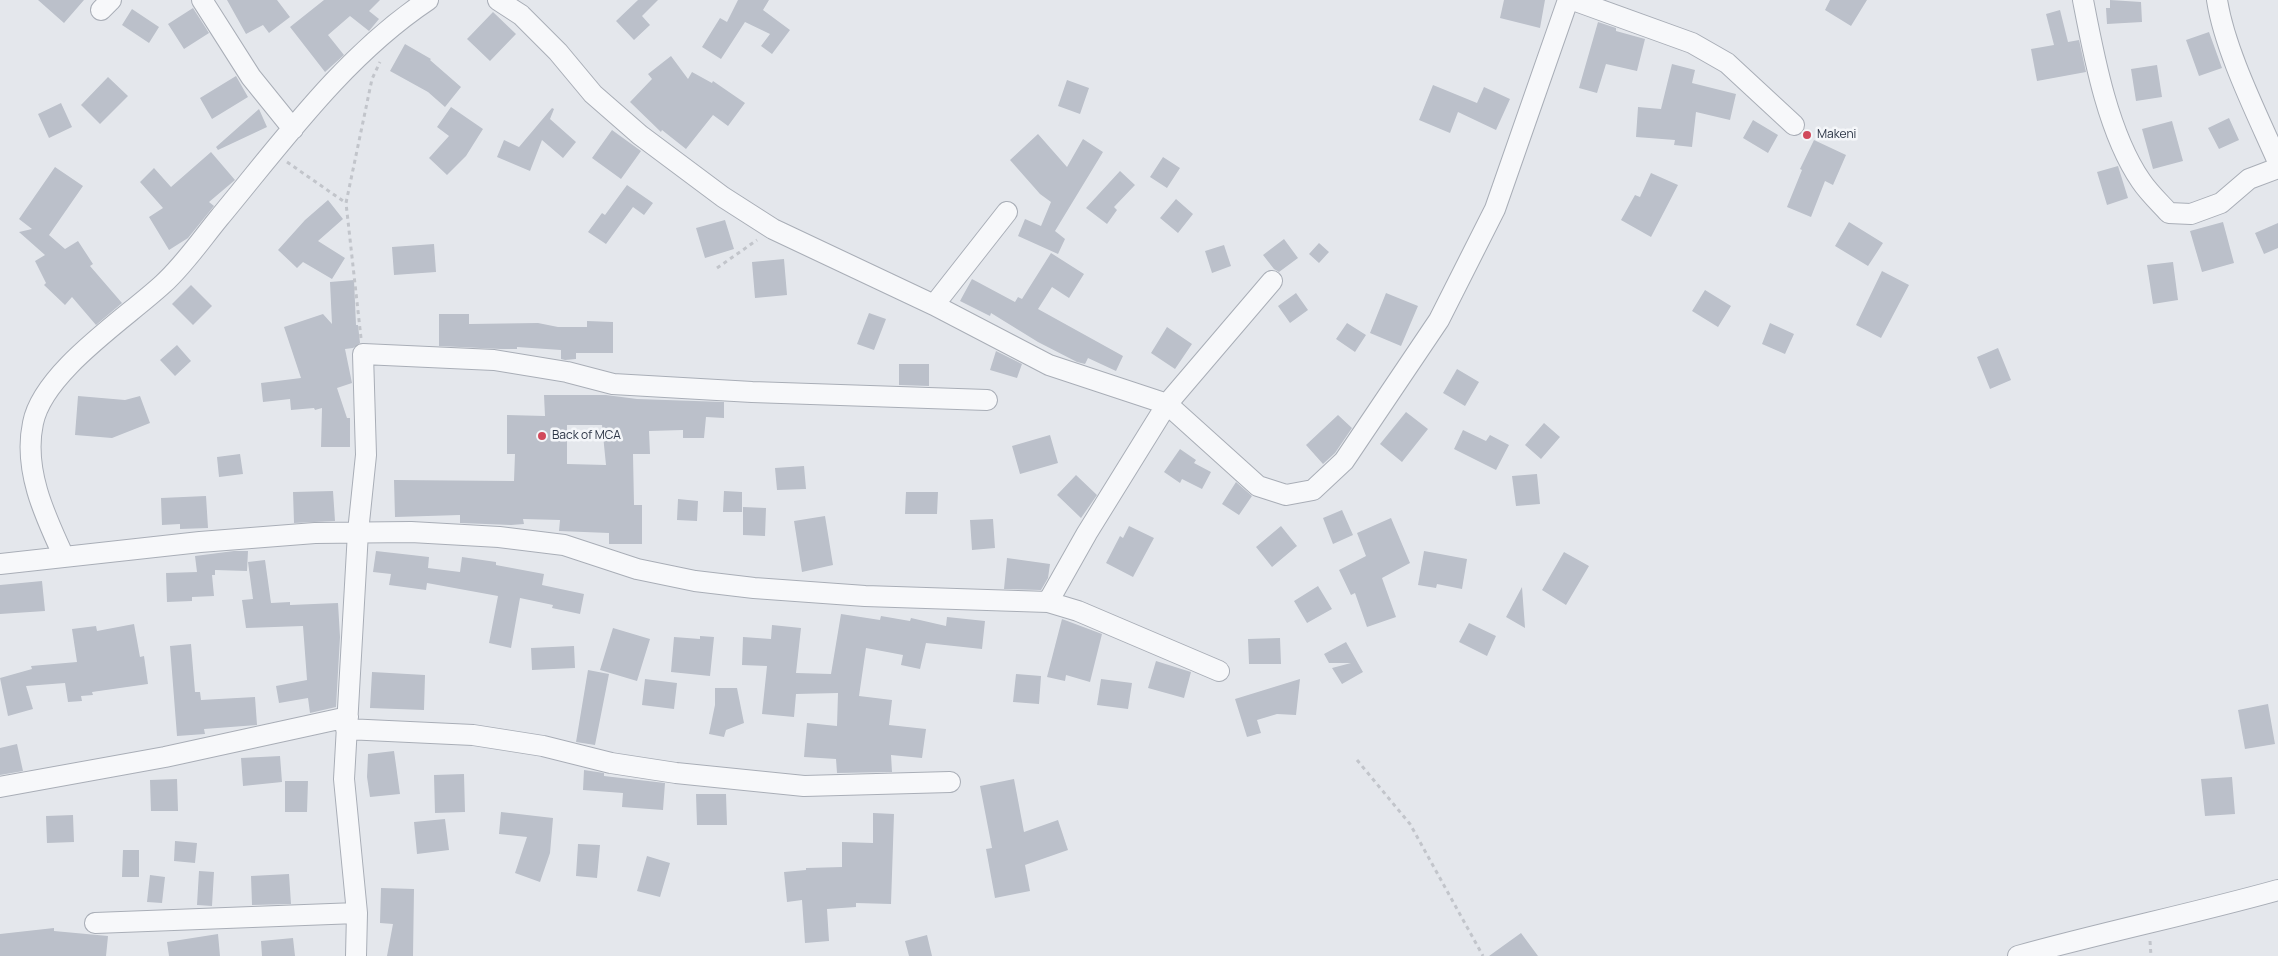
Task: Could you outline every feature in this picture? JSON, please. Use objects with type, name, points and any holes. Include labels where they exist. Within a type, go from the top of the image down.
[{"type":"street","points":[[202,0],[251,77],[293,130]]},
{"type":"street","points":[[64,557],[42,509],[31,464],[33,422],[48,387],[78,358],[165,283],[274,152],[364,49],[401,18],[428,0]]},
{"type":"street","points":[[498,0],[521,15],[558,52],[593,94],[640,135],[723,197],[773,229],[934,305],[1049,365],[1167,404],[1258,486],[1286,494],[1313,490],[1344,460],[1439,320],[1495,209],[1568,0]]},
{"type":"street","points":[[1573,0],[1692,43],[1727,63],[1794,125]]},
{"type":"street","points":[[2083,0],[2096,64],[2123,150],[2141,182],[2169,213],[2192,214],[2221,203],[2250,179],[2278,168]]},
{"type":"street","points":[[2217,0],[2220,16],[2248,94],[2278,162]]},
{"type":"street","points":[[934,305],[1007,212]]},
{"type":"street","points":[[1048,602],[1167,404],[1272,281]]},
{"type":"street","points":[[356,956],[356,913],[344,780],[358,532],[366,455],[363,354],[494,360],[567,372],[613,384],[752,392],[987,400]]},
{"type":"street","points":[[0,564],[200,542],[315,533],[358,532],[499,537],[564,545],[637,569],[695,581],[754,588],[865,596],[1048,602],[1120,628],[1219,671]]},
{"type":"street","points":[[0,786],[347,723],[473,735],[543,746],[611,763],[676,773],[795,786],[950,782]]},
{"type":"street","points":[[2018,956],[2098,934],[2207,910],[2278,890]]},
{"type":"street","points":[[95,923],[356,913]]},
{"type":"path","points":[[363,354],[346,203],[372,79],[385,53]]},
{"type":"path","points":[[274,152],[346,203]]},
{"type":"path","points":[[717,268],[773,229]]},
{"type":"path","points":[[1357,760],[1410,824],[1483,956]]},
{"type":"building","points":[[38,0],[84,0],[64,23]]},
{"type":"building","points":[[227,0],[277,0],[290,17],[269,33],[263,25],[246,34]]},
{"type":"building","points":[[324,0],[380,0],[369,11],[379,19],[369,31],[350,16],[328,35],[344,55],[325,72],[290,27]]},
{"type":"building","points":[[638,0],[658,0],[642,16],[650,25],[634,40],[616,21]]},
{"type":"building","points":[[738,0],[769,0],[763,10],[790,30],[772,54],[761,46],[770,34],[745,22],[721,59],[702,47],[720,18],[727,22]]},
{"type":"building","points":[[1504,0],[1545,0],[1540,28],[1500,18]]},
{"type":"building","points":[[1830,0],[1867,0],[1851,26],[1825,10]]},
{"type":"building","points":[[2110,0],[2141,2],[2142,22],[2107,24],[2106,8],[2110,8]]},
{"type":"building","points":[[193,8],[209,33],[184,49],[168,24]]},
{"type":"building","points":[[132,9],[159,27],[149,43],[122,25]]},
{"type":"building","points":[[2060,10],[2068,42],[2079,40],[2086,72],[2037,81],[2031,49],[2054,45],[2046,14]]},
{"type":"building","points":[[493,12],[516,34],[490,61],[467,39]]},
{"type":"building","points":[[1598,22],[1616,28],[1616,31],[1645,39],[1637,71],[1606,64],[1597,93],[1579,88]]},
{"type":"building","points":[[2209,32],[2222,68],[2199,76],[2186,40]]},
{"type":"building","points":[[405,44],[431,59],[461,87],[445,107],[428,92],[390,71]]},
{"type":"building","points":[[671,56],[688,79],[692,72],[712,83],[713,81],[745,103],[728,126],[713,115],[686,149],[662,130],[661,132],[630,102],[652,79],[648,74]]},
{"type":"building","points":[[1672,64],[1695,70],[1692,83],[1736,94],[1730,120],[1696,112],[1692,147],[1674,145],[1675,140],[1636,137],[1638,107],[1661,109]]},
{"type":"building","points":[[2157,65],[2162,97],[2136,101],[2131,69]]},
{"type":"building","points":[[236,76],[248,97],[212,119],[200,98]]},
{"type":"building","points":[[108,77],[128,96],[100,124],[81,105]]},
{"type":"building","points":[[1067,80],[1089,88],[1080,114],[1058,106]]},
{"type":"building","points":[[1433,85],[1477,103],[1484,87],[1510,99],[1496,130],[1458,112],[1450,133],[1419,120]]},
{"type":"building","points":[[61,103],[72,127],[49,138],[38,114]]},
{"type":"building","points":[[451,107],[483,129],[466,156],[447,175],[429,158],[449,136],[437,127]]},
{"type":"building","points":[[552,108],[554,109],[550,119],[576,142],[563,158],[542,140],[530,171],[497,157],[504,140],[519,147]]},
{"type":"building","points":[[259,109],[267,127],[218,150],[216,147]]},
{"type":"building","points":[[2229,118],[2239,140],[2219,149],[2208,128]]},
{"type":"building","points":[[1753,120],[1778,135],[1768,153],[1743,138]]},
{"type":"building","points":[[2172,121],[2183,161],[2153,169],[2142,129]]},
{"type":"building","points":[[612,130],[641,151],[621,179],[592,158]]},
{"type":"building","points":[[1038,134],[1067,167],[1083,139],[1103,152],[1055,231],[1065,239],[1058,254],[1018,236],[1025,219],[1041,226],[1051,202],[1040,194],[1010,160]]},
{"type":"building","points":[[1814,140],[1846,155],[1833,185],[1825,181],[1811,217],[1787,207],[1802,170],[1800,169]]},
{"type":"building","points":[[211,152],[235,180],[209,202],[214,206],[188,238],[169,250],[149,217],[163,208],[140,182],[154,168],[171,187]]},
{"type":"building","points":[[1163,157],[1180,168],[1167,188],[1150,177]]},
{"type":"building","points":[[2118,166],[2128,198],[2107,205],[2097,172]]},
{"type":"building","points":[[55,167],[83,186],[49,235],[65,249],[78,241],[93,264],[90,266],[122,303],[96,325],[72,297],[65,305],[44,285],[46,283],[35,261],[45,255],[19,232],[32,229],[19,219]]},
{"type":"building","points":[[1120,171],[1135,185],[1114,207],[1117,210],[1107,224],[1086,208]]},
{"type":"building","points":[[1651,173],[1678,185],[1651,237],[1621,220],[1635,195],[1640,197]]},
{"type":"building","points":[[627,185],[653,203],[644,215],[633,207],[606,244],[588,232],[602,213],[605,215]]},
{"type":"building","points":[[1176,199],[1193,214],[1178,233],[1160,218]]},
{"type":"building","points":[[328,200],[343,219],[318,241],[345,258],[332,279],[303,262],[297,268],[278,250],[305,220]]},
{"type":"building","points":[[725,220],[734,249],[705,258],[696,228]]},
{"type":"building","points":[[1849,222],[1883,243],[1868,266],[1835,246]]},
{"type":"building","points":[[2223,222],[2234,263],[2202,272],[2190,231]]},
{"type":"building","points":[[2278,223],[2278,248],[2264,254],[2255,233]]},
{"type":"building","points":[[1284,239],[1298,258],[1279,272],[1274,269],[1263,255]]},
{"type":"building","points":[[1319,243],[1329,252],[1319,263],[1309,254]]},
{"type":"building","points":[[434,244],[436,272],[394,275],[392,247]]},
{"type":"building","points":[[1224,245],[1231,266],[1212,273],[1205,251]]},
{"type":"building","points":[[1051,253],[1084,274],[1069,298],[1052,287],[1038,309],[1123,356],[1116,371],[1088,358],[1085,364],[1077,362],[1038,342],[991,313],[990,316],[960,301],[972,279],[1015,302],[1018,297],[1022,299]]},
{"type":"building","points":[[784,259],[787,295],[755,298],[752,262]]},
{"type":"building","points":[[2173,262],[2178,300],[2153,304],[2147,265]]},
{"type":"building","points":[[1882,271],[1909,285],[1881,338],[1856,325]]},
{"type":"building","points":[[354,280],[356,325],[358,325],[360,343],[353,348],[345,349],[352,383],[337,388],[347,418],[350,418],[350,447],[321,447],[322,408],[315,410],[314,408],[291,410],[290,399],[263,402],[261,383],[301,378],[284,327],[323,314],[332,324],[330,282]]},
{"type":"building","points":[[191,285],[212,306],[193,325],[172,304]]},
{"type":"building","points":[[1705,290],[1731,306],[1718,327],[1692,311]]},
{"type":"building","points":[[1296,293],[1308,310],[1290,323],[1278,306]]},
{"type":"building","points":[[1386,293],[1418,306],[1401,346],[1370,333]]},
{"type":"building","points":[[869,313],[886,319],[874,350],[857,344]]},
{"type":"building","points":[[439,314],[469,314],[469,324],[538,323],[558,327],[587,327],[587,321],[613,322],[613,353],[576,353],[576,359],[565,360],[561,359],[561,350],[517,347],[517,349],[501,349],[439,346]]},
{"type":"building","points":[[1347,323],[1366,335],[1355,352],[1336,339]]},
{"type":"building","points":[[1770,323],[1794,334],[1785,354],[1762,344]]},
{"type":"building","points":[[1167,327],[1192,344],[1175,369],[1151,353]]},
{"type":"building","points":[[177,345],[191,361],[175,376],[160,360]]},
{"type":"building","points":[[1998,348],[2011,380],[1990,389],[1977,357]]},
{"type":"building","points":[[996,351],[1022,364],[1017,378],[990,370]]},
{"type":"building","points":[[899,364],[929,364],[929,386],[899,385]]},
{"type":"building","points":[[1457,369],[1479,382],[1465,406],[1443,393]]},
{"type":"building","points":[[544,395],[606,395],[637,399],[724,402],[724,418],[706,417],[704,438],[683,438],[683,430],[649,431],[650,454],[633,454],[634,505],[642,505],[642,544],[609,544],[609,533],[559,531],[560,520],[523,519],[524,524],[511,525],[460,523],[460,515],[395,517],[394,480],[514,481],[515,454],[507,454],[507,415],[545,416]],"holes":[[[567,425],[602,425],[606,465],[567,464]]]},
{"type":"building","points":[[78,396],[125,400],[140,396],[150,423],[112,438],[75,435]]},
{"type":"building","points":[[1406,412],[1428,429],[1402,462],[1380,444]]},
{"type":"building","points":[[1338,415],[1352,428],[1335,453],[1323,464],[1306,445]]},
{"type":"building","points":[[1544,423],[1560,437],[1541,459],[1525,445]]},
{"type":"building","points":[[1463,430],[1486,441],[1490,435],[1509,445],[1496,470],[1454,449]]},
{"type":"building","points":[[1050,435],[1058,463],[1020,474],[1012,446]]},
{"type":"building","points":[[1180,449],[1196,460],[1194,463],[1211,472],[1202,489],[1182,479],[1180,483],[1164,472]]},
{"type":"building","points":[[240,454],[243,474],[219,477],[217,457]]},
{"type":"building","points":[[804,466],[806,489],[777,490],[775,468]]},
{"type":"building","points":[[1537,474],[1540,504],[1516,506],[1512,476]]},
{"type":"building","points":[[1076,475],[1097,495],[1081,518],[1057,495]]},
{"type":"building","points":[[1236,482],[1252,496],[1239,515],[1222,504]]},
{"type":"building","points":[[333,491],[335,521],[294,523],[293,492]]},
{"type":"building","points":[[724,491],[742,492],[742,512],[723,512]]},
{"type":"building","points":[[906,492],[938,492],[937,514],[905,514]]},
{"type":"building","points":[[206,496],[208,528],[180,529],[180,524],[162,525],[161,498]]},
{"type":"building","points":[[678,499],[698,501],[697,521],[677,520]]},
{"type":"building","points":[[743,507],[766,508],[765,536],[743,535]]},
{"type":"building","points":[[1342,510],[1353,535],[1333,544],[1323,518]]},
{"type":"building","points":[[825,516],[833,565],[802,572],[794,521]]},
{"type":"building","points":[[1391,518],[1410,563],[1382,578],[1396,617],[1367,627],[1355,593],[1351,595],[1339,570],[1366,556],[1357,533]]},
{"type":"building","points":[[993,519],[995,548],[972,550],[970,520]]},
{"type":"building","points":[[1129,526],[1154,538],[1133,577],[1106,563],[1120,536],[1123,538]]},
{"type":"building","points":[[1281,526],[1297,546],[1272,567],[1256,547]]},
{"type":"building","points":[[248,551],[247,571],[215,570],[215,575],[212,575],[214,596],[192,597],[192,601],[167,602],[166,573],[197,572],[195,556]]},
{"type":"building","points":[[376,551],[429,557],[428,568],[460,572],[462,557],[496,562],[496,565],[544,574],[542,585],[584,594],[580,614],[552,608],[553,605],[520,598],[511,648],[489,643],[498,596],[427,583],[426,590],[389,585],[391,574],[373,572]]},
{"type":"building","points":[[1424,551],[1467,559],[1462,589],[1437,584],[1436,588],[1418,585]]},
{"type":"building","points":[[1564,552],[1589,566],[1566,605],[1542,590]]},
{"type":"building","points":[[1007,558],[1050,564],[1048,578],[1041,590],[1004,589]]},
{"type":"building","points":[[265,560],[271,603],[290,602],[290,605],[338,603],[340,637],[336,707],[310,713],[308,698],[279,703],[276,686],[307,680],[303,626],[246,628],[242,600],[253,599],[248,562]]},
{"type":"building","points":[[42,581],[45,611],[0,614],[0,585]]},
{"type":"building","points":[[1318,586],[1332,609],[1307,623],[1294,601]]},
{"type":"building","points":[[1522,587],[1525,628],[1506,617]]},
{"type":"building","points":[[841,614],[880,620],[881,616],[910,621],[911,618],[946,626],[947,617],[985,621],[982,649],[926,643],[920,669],[901,665],[903,655],[866,648],[859,696],[892,700],[889,725],[926,729],[922,758],[891,755],[892,772],[837,773],[836,759],[804,757],[807,723],[837,726],[838,693],[796,694],[794,717],[762,714],[767,666],[742,665],[743,637],[771,639],[772,625],[801,628],[796,673],[831,674]]},
{"type":"building","points":[[1062,619],[1102,634],[1090,682],[1066,675],[1065,681],[1047,677]]},
{"type":"building","points":[[1469,623],[1496,636],[1487,656],[1459,642]]},
{"type":"building","points":[[134,624],[140,657],[144,656],[148,684],[92,692],[93,695],[81,696],[82,701],[68,702],[65,683],[26,686],[33,709],[8,716],[0,678],[32,669],[31,666],[77,662],[72,629],[96,626],[97,631]]},
{"type":"building","points":[[613,628],[650,639],[637,681],[600,670]]},
{"type":"building","points":[[700,636],[714,637],[710,676],[671,672],[674,637],[700,639]]},
{"type":"building","points":[[1280,638],[1281,664],[1249,664],[1248,639]]},
{"type":"building","points":[[1346,642],[1363,672],[1342,684],[1332,668],[1351,663],[1329,663],[1324,654]]},
{"type":"building","points":[[191,644],[195,692],[200,692],[201,700],[255,697],[257,725],[204,729],[205,734],[177,736],[170,646]]},
{"type":"building","points":[[574,646],[575,668],[532,670],[531,648]]},
{"type":"building","points":[[1156,661],[1191,672],[1184,698],[1148,688]]},
{"type":"building","points":[[588,670],[609,674],[595,745],[576,742]]},
{"type":"building","points":[[372,672],[425,675],[424,710],[370,708]]},
{"type":"building","points":[[1016,674],[1041,676],[1039,704],[1013,702]]},
{"type":"building","points":[[645,679],[677,683],[674,709],[642,705]]},
{"type":"building","points":[[1101,679],[1132,683],[1128,709],[1097,705]]},
{"type":"building","points":[[1300,679],[1296,715],[1277,714],[1257,720],[1261,733],[1247,737],[1235,699]]},
{"type":"building","points":[[715,688],[737,688],[744,723],[726,730],[724,737],[709,734],[715,705]]},
{"type":"building","points":[[2268,704],[2275,744],[2245,749],[2238,710]]},
{"type":"building","points":[[17,744],[23,771],[0,775],[0,748]]},
{"type":"building","points":[[394,751],[400,794],[370,797],[367,777],[368,754]]},
{"type":"building","points":[[280,756],[282,782],[243,786],[241,758]]},
{"type":"building","points":[[584,770],[604,773],[604,776],[665,783],[663,810],[622,807],[623,793],[583,790]]},
{"type":"building","points":[[464,774],[465,812],[435,813],[434,775]]},
{"type":"building","points":[[2232,777],[2235,814],[2205,816],[2201,779]]},
{"type":"building","points":[[177,779],[178,811],[151,811],[150,780]]},
{"type":"building","points":[[1014,779],[1024,832],[1058,820],[1068,850],[1025,865],[1030,891],[995,898],[986,849],[992,848],[980,786]]},
{"type":"building","points":[[285,781],[308,781],[307,812],[285,812]]},
{"type":"building","points":[[696,794],[726,794],[727,825],[697,825]]},
{"type":"building","points":[[501,812],[553,818],[550,853],[540,882],[515,873],[527,837],[499,834]]},
{"type":"building","points":[[873,813],[894,814],[891,904],[856,903],[856,907],[827,909],[829,941],[805,943],[802,900],[787,902],[784,872],[806,870],[806,868],[842,867],[842,842],[873,843]]},
{"type":"building","points":[[73,815],[74,842],[47,843],[46,816]]},
{"type":"building","points":[[445,819],[449,850],[417,854],[414,822]]},
{"type":"building","points":[[175,841],[197,843],[195,863],[174,861]]},
{"type":"building","points":[[578,844],[600,845],[597,878],[576,876]]},
{"type":"building","points":[[123,850],[139,850],[139,877],[122,877]]},
{"type":"building","points":[[647,856],[670,863],[660,897],[637,891]]},
{"type":"building","points":[[199,871],[214,872],[212,906],[197,905]]},
{"type":"building","points":[[289,874],[291,904],[252,905],[251,876]]},
{"type":"building","points":[[150,875],[165,877],[162,903],[147,902]]},
{"type":"building","points":[[381,888],[414,889],[413,956],[387,956],[393,924],[380,923]]},
{"type":"building","points":[[54,928],[54,931],[108,936],[106,956],[0,956],[0,934]]},
{"type":"building","points":[[1521,933],[1538,956],[1489,956]]},
{"type":"building","points":[[218,934],[220,956],[169,956],[167,942]]},
{"type":"building","points":[[927,935],[932,956],[909,956],[905,941]]},
{"type":"building","points":[[293,938],[295,956],[262,956],[261,941]]},
{"type":"place","name":"Makeni","points":[[1807,135]]},
{"type":"place","name":"Back of MCA","points":[[542,436]]}]
